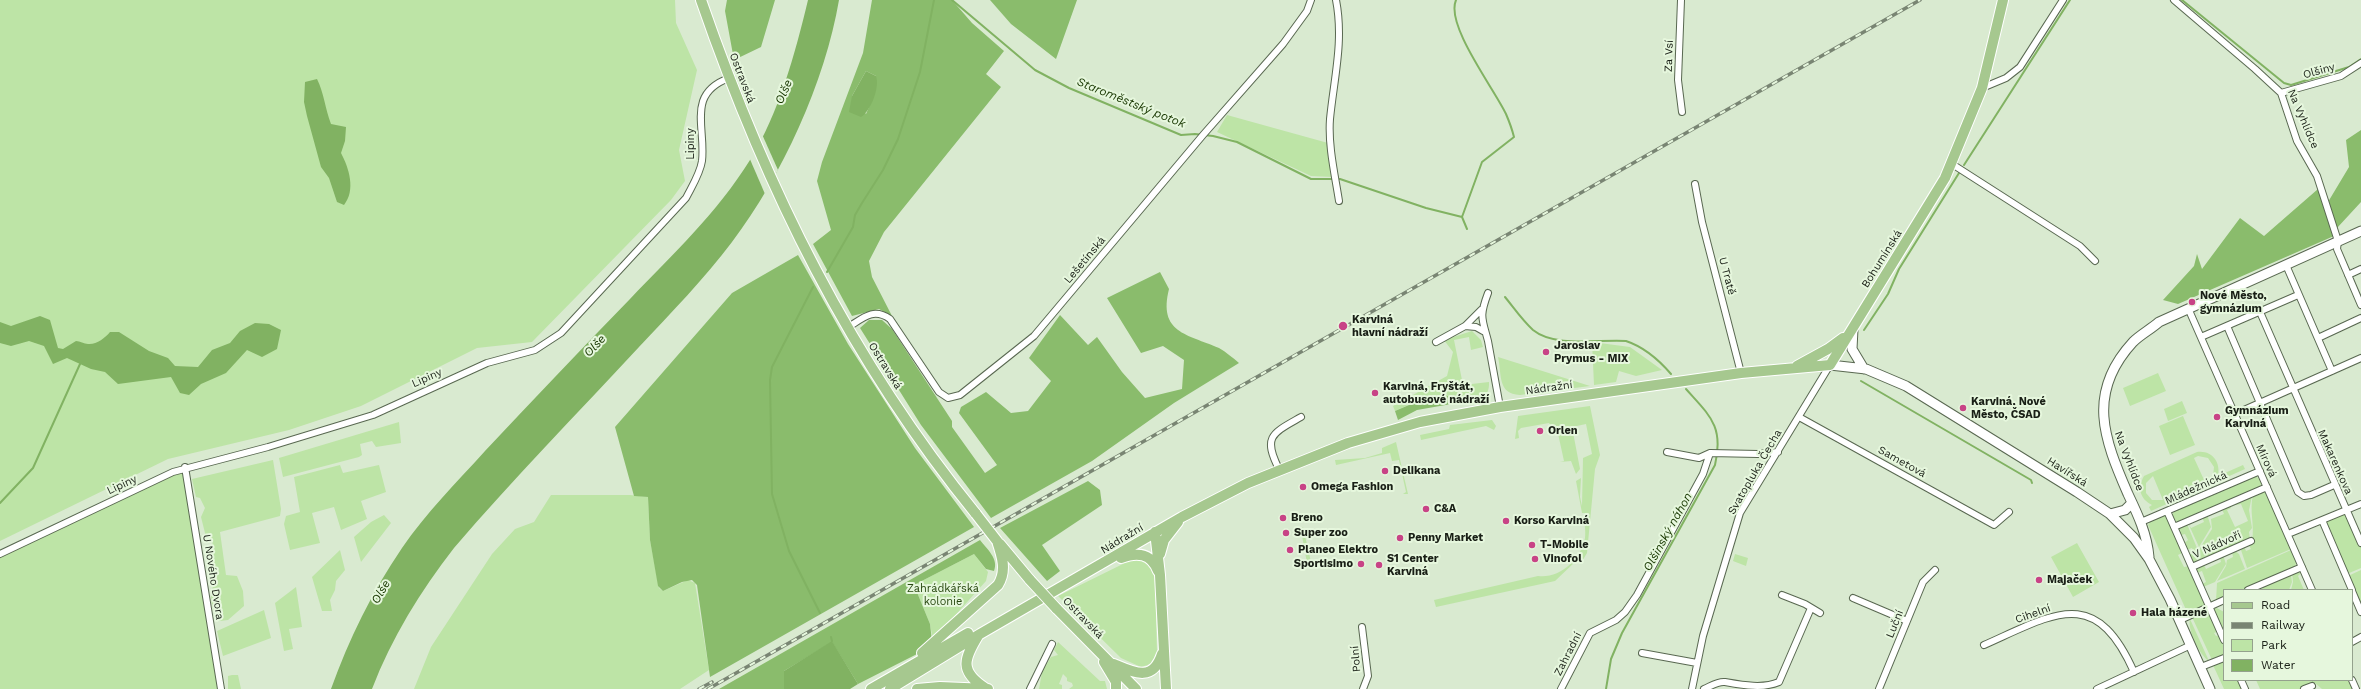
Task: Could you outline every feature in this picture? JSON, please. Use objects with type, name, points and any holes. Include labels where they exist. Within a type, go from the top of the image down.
[{"type":"main road","name":"Ostravská","points":[[701,0],[740,108],[788,218],[847,328],[915,434],[997,541],[1056,608],[1136,689]]},
{"type":"main road","name":"Bohumínská","points":[[1830,365],[1928,209],[1952,164],[1982,88],[2004,0]]},
{"type":"main road","points":[[1796,367],[1828,349],[1851,330]]},
{"type":"main road","name":"Nádražní","points":[[977,632],[1098,566],[1182,517],[1279,469],[1394,429],[1446,416],[1500,407],[1741,373],[1830,365]]},
{"type":"main road","points":[[1159,564],[1162,545],[1182,517]]},
{"type":"main road","points":[[871,689],[898,673],[977,632],[1142,537],[1155,532],[1160,575],[1166,689]]},
{"type":"main road","points":[[898,673],[947,633],[998,584],[1002,577],[1003,566],[997,541]]},
{"type":"main road","points":[[1098,566],[1129,555],[1141,555],[1152,560],[1160,575]]},
{"type":"main road","points":[[890,689],[964,644],[977,632]]},
{"type":"main road","points":[[977,632],[967,656],[966,666],[972,678],[988,689]]},
{"type":"main road","points":[[964,644],[961,656],[961,669],[968,688]]},
{"type":"main road","points":[[1097,650],[1116,682],[1116,689]]},
{"type":"main road","points":[[1109,662],[1132,672],[1143,674],[1155,668],[1163,650]]},
{"type":"main road","points":[[917,689],[940,686],[988,689]]},
{"type":"street","name":"Lešetínská","points":[[847,328],[871,314],[882,313],[890,319],[939,392],[948,398],[960,395],[1034,336],[1202,134],[1283,44],[1307,11],[1311,0]]},
{"type":"street","points":[[1336,0],[1339,17],[1340,49],[1330,120],[1332,156],[1339,201]]},
{"type":"street","name":"Za Vsí","points":[[1681,0],[1678,80],[1682,112]]},
{"type":"street","points":[[1982,88],[2006,78],[2020,67],[2063,0]]},
{"type":"street","name":"Na Vyhlídce","points":[[2174,0],[2256,69],[2281,93],[2297,141],[2317,176],[2338,241]]},
{"type":"street","name":"Olšiny","points":[[2281,93],[2341,76],[2361,63]]},
{"type":"street","name":"Lipiny","points":[[0,554],[185,467],[268,447],[373,415],[487,363],[535,350],[561,333],[686,198],[699,172],[701,163],[703,145],[700,112],[704,96],[719,82],[729,78]]},
{"type":"street","points":[[1952,164],[2080,246],[2094,261]]},
{"type":"street","name":"U Tratě","points":[[1695,184],[1702,222],[1741,373]]},
{"type":"street","name":"Na Vyhlídce","points":[[2149,558],[2148,541],[2107,442],[2102,413],[2105,391],[2118,361],[2134,341],[2159,322],[2361,231]]},
{"type":"street","points":[[2338,241],[2337,249],[2361,305]]},
{"type":"street","points":[[2286,265],[2332,370]]},
{"type":"street","points":[[2348,275],[2361,269]]},
{"type":"street","points":[[1436,342],[1465,326],[1481,310],[1488,293]]},
{"type":"street","points":[[2201,338],[2298,295]]},
{"type":"street","name":"Mírová","points":[[2188,308],[2312,589]]},
{"type":"street","points":[[1481,310],[1483,331],[1488,341],[1500,407]]},
{"type":"street","name":"Makarenkova","points":[[2260,312],[2334,485],[2361,543]]},
{"type":"street","points":[[2318,338],[2361,318]]},
{"type":"street","points":[[1465,326],[1476,327],[1483,331]]},
{"type":"street","name":"Mírová","points":[[2227,326],[2298,492],[2304,496],[2311,495],[2334,485]]},
{"type":"street","points":[[1851,330],[1852,349],[1864,369]]},
{"type":"street","points":[[2235,414],[2259,401],[2361,358]]},
{"type":"street","name":"Havířská","points":[[1830,365],[1864,369],[1906,386],[1927,397],[2110,514],[2134,538],[2149,558],[2180,620],[2210,689]]},
{"type":"street","name":"Svatopluka Čecha","points":[[1692,689],[1703,636],[1740,513],[1830,365]]},
{"type":"street","points":[[1279,469],[1270,449],[1272,437],[1278,430],[1301,417]]},
{"type":"street","name":"Sametová","points":[[1799,417],[1994,525],[2009,512]]},
{"type":"street","points":[[1667,452],[1699,458],[1715,453],[1758,454],[1778,452]]},
{"type":"street","name":"Zahradní","points":[[1561,689],[1590,633],[1616,620],[1625,612],[1637,595],[1715,453]]},
{"type":"street","name":"U Nového Dvora","points":[[185,467],[221,689]]},
{"type":"street","name":"Mládežnická","points":[[2141,522],[2260,471]]},
{"type":"street","points":[[2174,527],[2267,487]]},
{"type":"street","points":[[2110,514],[2125,510],[2132,503]]},
{"type":"street","points":[[2288,534],[2361,504]]},
{"type":"street","points":[[2167,511],[2223,638]]},
{"type":"street","points":[[2322,520],[2352,589]]},
{"type":"street","name":"V Nádvoří","points":[[2192,567],[2251,541]]},
{"type":"street","points":[[2250,589],[2302,567]]},
{"type":"street","name":"Luční","points":[[1879,689],[1923,582],[1934,570]]},
{"type":"street","points":[[2353,592],[2361,612]]},
{"type":"street","points":[[1782,595],[1820,613]]},
{"type":"street","points":[[1853,598],[1907,621]]},
{"type":"street","points":[[2180,620],[2223,600]]},
{"type":"street","points":[[1704,689],[1714,684],[1725,682],[1749,687],[1772,686],[1779,682],[1811,608]]},
{"type":"street","name":"Cihelní","points":[[1984,645],[2040,620],[2068,614],[2091,616],[2104,625],[2116,638],[2134,672]]},
{"type":"street","name":"Polní","points":[[1362,627],[1368,676],[1364,689]]},
{"type":"street","points":[[1030,689],[1052,644]]},
{"type":"street","points":[[2097,689],[2191,645]]},
{"type":"street","points":[[1642,653],[1698,663]]},
{"type":"street","points":[[2201,668],[2223,658]]},
{"type":"street","points":[[2304,689],[2312,686]]},
{"type":"green space","points":[[0,0],[675,0],[676,23],[697,70],[679,150],[685,181],[671,200],[532,342],[477,348],[361,406],[289,430],[168,459],[0,541]]},
{"type":"green space","points":[[1227,115],[1328,143],[1333,177],[1311,176],[1217,132]]},
{"type":"green space","points":[[1472,331],[1481,340],[1483,347],[1471,350],[1469,337],[1454,340],[1463,385],[1489,382],[1487,392],[1481,399],[1461,403],[1415,402],[1395,411],[1393,406],[1447,376],[1453,352],[1444,340]]},
{"type":"green space","points":[[1592,342],[1630,347],[1662,370],[1636,376],[1619,371],[1616,382],[1594,385]]},
{"type":"green space","points":[[1498,357],[1590,386],[1520,395],[1513,394],[1507,391],[1504,387]]},
{"type":"green space","points":[[2158,373],[2166,391],[2130,406],[2123,388]]},
{"type":"green space","points":[[2182,401],[2187,413],[2168,421],[2164,409]]},
{"type":"green space","points":[[1590,406],[1600,455],[1595,469],[1587,553],[1581,563],[1576,561],[1555,581],[1436,607],[1434,600],[1538,576],[1554,574],[1568,566],[1579,554],[1583,546],[1585,532],[1584,513],[1582,513],[1576,481],[1581,478],[1580,497],[1582,506],[1583,458],[1592,454],[1586,424],[1572,427],[1580,469],[1576,474],[1571,461],[1560,462],[1564,461],[1557,429],[1553,430],[1549,423],[1521,428],[1518,431],[1519,438],[1515,439],[1518,416]]},
{"type":"green space","points":[[2183,416],[2195,445],[2170,455],[2159,426]]},
{"type":"green space","points":[[1492,420],[1496,426],[1494,430],[1486,426],[1421,440],[1420,435],[1449,429],[1450,425]]},
{"type":"green space","points":[[399,422],[401,443],[376,447],[372,441],[360,444],[362,455],[359,457],[283,477],[279,458]]},
{"type":"green space","points":[[1396,442],[1408,494],[1403,494],[1406,492],[1399,460],[1392,461],[1390,453],[1336,465],[1335,460],[1365,458],[1382,453],[1382,448]]},
{"type":"green space","points":[[2197,452],[2207,453],[2214,458],[2218,466],[2218,476],[2243,465],[2245,469],[2151,511],[2149,507],[2152,505],[2142,496],[2140,489],[2144,476]],"holes":[[[2198,456],[2208,458],[2214,467],[2213,476],[2205,482],[2194,458]],[[2153,476],[2163,500],[2152,500],[2146,493],[2146,483]]]},
{"type":"green space","points":[[273,460],[281,509],[280,516],[220,532],[226,575],[237,576],[243,591],[244,606],[228,620],[220,621],[214,612],[211,597],[212,588],[217,578],[209,573],[208,569],[213,541],[206,537],[201,517],[205,508],[200,498],[196,497],[192,479]]},
{"type":"green space","points":[[340,465],[343,473],[379,465],[386,492],[361,501],[367,519],[341,530],[334,507],[312,513],[320,543],[290,550],[284,524],[286,516],[300,512],[294,477]]},
{"type":"green space","points":[[185,467],[221,689],[0,689],[0,554]]},
{"type":"green space","points":[[2256,476],[2262,482],[2259,488],[2178,523],[2172,517],[2174,510]]},
{"type":"green space","points":[[2264,492],[2267,493],[2291,549],[2247,568],[2241,550],[2244,546],[2246,551],[2251,549],[2248,544],[2252,541],[2253,535],[2253,495]]},
{"type":"green space","points":[[551,495],[630,495],[648,497],[650,540],[659,588],[663,591],[688,580],[695,583],[709,670],[680,689],[414,689],[431,647],[492,554],[515,529],[534,522]]},
{"type":"green space","points":[[2252,496],[2249,510],[2252,528],[2249,532],[2250,539],[2199,561],[2198,551],[2212,529],[2211,519],[2224,514],[2222,509],[2230,505],[2231,508],[2227,510],[2235,527],[2248,521],[2241,504],[2236,505],[2235,503]]},
{"type":"green space","points":[[2207,514],[2211,527],[2199,547],[2188,523],[2191,528],[2204,522],[2202,517]]},
{"type":"green space","points":[[2341,514],[2346,515],[2361,546],[2361,568],[2347,574],[2325,522]]},
{"type":"green space","points":[[384,515],[391,523],[361,562],[354,537],[371,522]]},
{"type":"green space","points":[[2167,515],[2182,553],[2178,555],[2184,567],[2189,566],[2205,603],[2200,609],[2195,611],[2187,612],[2148,525],[2151,521]]},
{"type":"green space","points":[[2187,524],[2197,548],[2197,562],[2194,563],[2188,555],[2194,553],[2192,548],[2186,550],[2186,543],[2183,544],[2188,540],[2185,534],[2181,535],[2178,530],[2179,527]]},
{"type":"green space","points":[[1303,527],[1311,562],[1307,563],[1301,530]]},
{"type":"green space","points":[[2077,543],[2099,582],[2073,597],[2051,557]]},
{"type":"green space","points":[[340,550],[345,570],[336,581],[335,590],[330,600],[332,611],[322,611],[312,577]]},
{"type":"green space","points":[[2291,550],[2297,562],[2294,567],[2245,589],[2223,589],[2223,598],[2216,601],[2217,583]]},
{"type":"green space","points":[[2235,551],[2239,554],[2245,569],[2217,581],[2226,566],[2227,560],[2233,557],[2232,552]]},
{"type":"green space","name":"Zahrádkářská kolonie","points":[[974,554],[988,572],[986,581],[933,640],[930,624],[914,585]]},
{"type":"green space","points":[[1735,554],[1748,558],[1746,566],[1733,561]]},
{"type":"green space","points":[[2223,555],[2226,564],[2215,582],[2203,587],[2202,584],[2206,582],[2202,571],[2197,573],[2195,570],[2196,567],[2204,565],[2206,569],[2221,562],[2220,558]]},
{"type":"green space","points":[[1133,559],[1146,561],[1154,571],[1155,577],[1157,652],[1151,664],[1141,667],[1121,658],[1058,596]]},
{"type":"green space","points":[[2361,570],[2361,607],[2348,576]]},
{"type":"green space","points":[[2292,573],[2301,573],[2298,576],[2304,589],[2291,589],[2293,582]]},
{"type":"green space","points":[[2291,575],[2292,582],[2289,589],[2263,589],[2262,587]]},
{"type":"green space","points":[[296,587],[302,627],[289,629],[293,649],[284,651],[275,603]]},
{"type":"green space","points":[[2215,607],[2223,611],[2223,634],[2214,611]]},
{"type":"green space","points":[[264,610],[271,638],[223,656],[217,631]]},
{"type":"green space","points":[[2204,611],[2210,612],[2219,631],[2214,633],[2216,636],[2220,635],[2223,641],[2223,655],[2212,660],[2192,617]]},
{"type":"green space","points":[[2190,619],[2209,661],[2202,654],[2195,642],[2190,629]]},
{"type":"green space","points":[[1058,642],[1100,681],[1105,681],[1107,689],[1069,689],[1073,686],[1072,683],[1067,681],[1067,678],[1063,674],[1059,684],[1062,685],[1062,689],[1039,689],[1042,672],[1051,657],[1058,655],[1054,650]]},
{"type":"green space","points":[[2223,660],[2223,681],[2240,681],[2244,689],[2224,689],[2213,665]]},
{"type":"green space","points":[[238,675],[241,689],[228,689],[228,676]]},
{"type":"green space","points":[[2256,681],[2349,681],[2353,689],[2322,689],[2315,683],[2300,689],[2260,689]]},
{"type":"shaded area","points":[[727,0],[775,0],[761,47],[734,60],[725,11]]},
{"type":"shaded area","points":[[872,0],[952,0],[972,23],[1004,51],[986,74],[1001,87],[884,232],[869,261],[872,277],[892,316],[879,309],[852,316],[813,244],[831,230],[817,181],[822,162],[863,53]],"holes":[[[866,71],[876,76],[872,100],[866,114],[852,96]]]},
{"type":"shaded area","points":[[990,0],[1077,0],[1056,59],[1011,24]]},
{"type":"shaded area","points":[[2361,130],[2361,202],[2337,228],[2328,202],[2349,167],[2346,140]]},
{"type":"shaded area","points":[[2318,189],[2334,236],[2178,304],[2163,300],[2194,266],[2197,254],[2202,269],[2240,218],[2264,236]]},
{"type":"shaded area","points":[[798,255],[848,344],[915,448],[974,527],[710,677],[697,585],[692,580],[682,582],[663,591],[658,586],[650,540],[648,497],[634,496],[615,427],[732,293]]},
{"type":"shaded area","points":[[1160,272],[1169,289],[1167,304],[1168,315],[1178,330],[1186,335],[1219,348],[1239,363],[1174,403],[1092,461],[991,518],[921,425],[860,328],[869,320],[882,320],[892,329],[952,421],[952,427],[985,473],[997,465],[959,413],[961,407],[986,392],[1011,413],[1028,411],[1051,381],[1029,358],[1060,315],[1088,345],[1097,337],[1122,372],[1145,398],[1182,389],[1184,360],[1163,346],[1141,353],[1107,298]]},
{"type":"shaded area","points":[[1454,395],[1458,398],[1457,403],[1417,410],[1398,420],[1395,411],[1416,402]]},
{"type":"shaded area","points":[[1088,481],[1100,490],[1102,505],[1042,545],[1060,571],[1047,581],[1000,528]]},
{"type":"shaded area","points":[[980,540],[994,558],[994,571],[986,569],[974,554],[914,585],[930,624],[932,641],[919,653],[858,684],[832,642],[784,671],[784,689],[719,689]]},
{"type":"water","name":"Olše","points":[[808,0],[839,0],[823,63],[799,127],[784,158],[768,188],[732,242],[699,283],[522,472],[454,548],[418,598],[388,651],[372,689],[331,689],[353,634],[371,599],[402,548],[421,522],[485,451],[694,232],[737,179],[760,142],[778,103],[792,62]]},
{"type":"water","points":[[866,71],[876,76],[877,86],[874,98],[868,110],[861,117],[849,112],[852,96]]},
{"type":"water","points":[[317,79],[331,124],[346,127],[345,141],[341,153],[349,172],[350,193],[344,205],[337,202],[329,178],[321,167],[304,102],[305,82]]},
{"type":"water","points":[[40,316],[50,320],[58,348],[63,349],[76,341],[91,344],[103,339],[110,332],[119,332],[149,351],[168,358],[175,366],[198,367],[212,350],[230,343],[240,331],[255,323],[269,324],[281,330],[277,349],[262,357],[247,350],[226,373],[201,384],[189,395],[180,393],[171,377],[118,384],[105,372],[91,369],[67,358],[53,364],[44,346],[29,341],[11,346],[0,343],[0,322],[11,326]]},
{"type":"water","points":[[832,641],[858,684],[850,689],[784,689],[784,671]]},
{"type":"pier","points":[[761,132],[778,170],[765,194],[749,157]]},
{"type":"waterway","points":[[827,272],[853,227],[855,215],[883,170],[898,139],[920,72],[934,0]]},
{"type":"waterway","name":"Staroměstský potok","points":[[952,0],[1035,70],[1069,88],[1181,135],[1195,134],[1213,136],[1237,142],[1311,179],[1340,179],[1426,208],[1462,217]]},
{"type":"waterway","name":"Staroměstský potok","points":[[1456,0],[1455,11],[1464,41],[1506,114],[1514,137],[1482,162],[1462,217],[1467,229]]},
{"type":"waterway","points":[[1964,165],[2070,0]]},
{"type":"waterway","points":[[2182,0],[2284,83],[2291,85],[2349,67],[2361,59]]},
{"type":"waterway","points":[[1864,330],[1888,294],[1899,269],[1959,173]]},
{"type":"waterway","points":[[813,287],[772,367],[770,380],[772,494],[789,551],[820,613]]},
{"type":"waterway","name":"Olšinský náhon","points":[[1505,297],[1529,326],[1542,336],[1578,342],[1626,341],[1651,354],[1671,374]]},
{"type":"waterway","points":[[0,503],[33,468],[80,364]]},
{"type":"waterway","points":[[1861,381],[2031,480],[2032,483]]},
{"type":"waterway","name":"Olšinský náhon","points":[[1606,689],[1611,659],[1622,633],[1715,465],[1718,440],[1713,422],[1686,389]]},
{"type":"waterway","points":[[831,637],[832,641]]},
{"type":"railway","points":[[708,689],[1920,0]]},
{"type":"railway","points":[[699,689],[712,682]]},
{"type":"place","name":"Nové Město, gymnázium","points":[[2192,302]]},
{"type":"place","name":"Karviná hlavní nádraží","points":[[1343,326]]},
{"type":"place","name":"Jaroslav Prymus - MIX","points":[[1546,352]]},
{"type":"place","name":"Karviná, Fryštát, autobusové nádraží","points":[[1375,393]]},
{"type":"place","name":"Karviná, Nové Město, ČSAD","points":[[1963,408]]},
{"type":"place","name":"Gymnázium Karviná","points":[[2217,417]]},
{"type":"place","name":"Orlen","points":[[1540,431]]},
{"type":"place","name":"Delikana","points":[[1385,471]]},
{"type":"place","name":"Omega Fashion","points":[[1303,487]]},
{"type":"place","name":"C&A","points":[[1426,509]]},
{"type":"place","name":"Breno","points":[[1283,518]]},
{"type":"place","name":"Korso Karviná","points":[[1506,521]]},
{"type":"place","name":"Super zoo","points":[[1286,533]]},
{"type":"place","name":"Penny Market","points":[[1400,538]]},
{"type":"place","name":"T-Mobile","points":[[1532,545]]},
{"type":"place","name":"Planeo Elektro","points":[[1290,550]]},
{"type":"place","name":"Vinofol","points":[[1535,559]]},
{"type":"place","name":"Sportisimo","points":[[1361,564]]},
{"type":"place","name":"S1 Center Karviná","points":[[1379,565]]},
{"type":"place","name":"Majaček","points":[[2039,580]]},
{"type":"place","name":"Hala házené","points":[[2133,613]]}]
